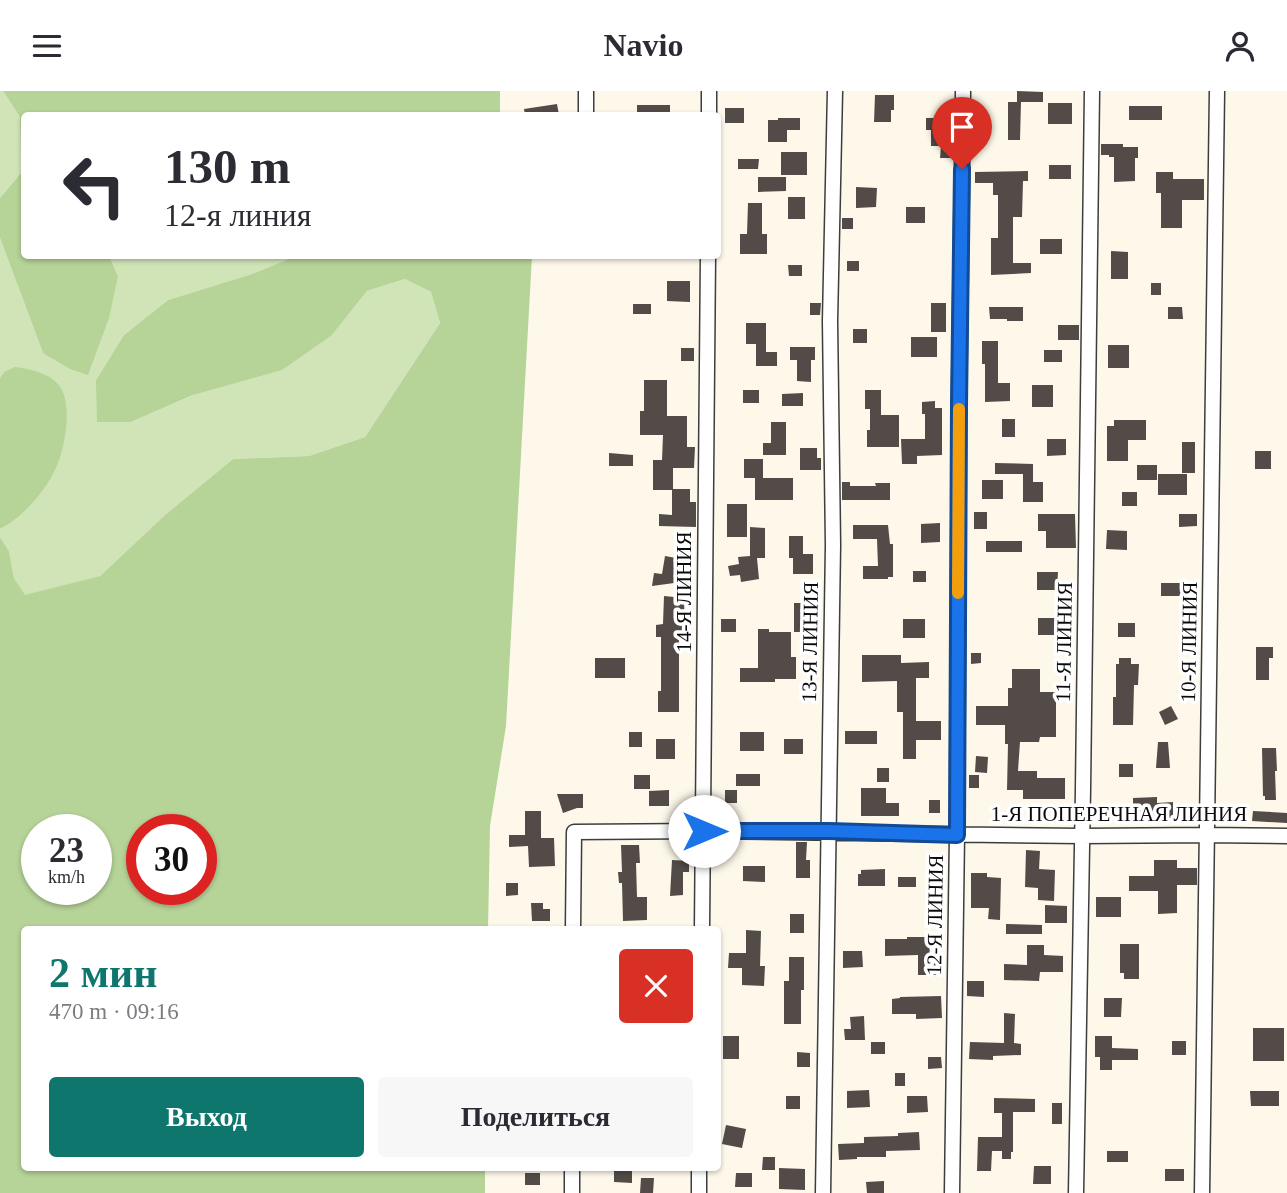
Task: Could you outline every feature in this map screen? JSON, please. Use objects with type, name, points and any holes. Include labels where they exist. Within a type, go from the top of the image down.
[{"type":"street","points":[[586,91],[586,112]]},
{"type":"street","points":[[709,91],[709,112]]},
{"type":"street","name":"13-Я ЛИНИЯ","points":[[823,1193],[832,545],[830,321],[835,91]]},
{"type":"street","name":"12-Я ЛИНИЯ","points":[[952,1193],[963,91]]},
{"type":"street","name":"11-Я ЛИНИЯ","points":[[1076,1193],[1092,91]]},
{"type":"street","name":"10-Я ЛИНИЯ","points":[[1202,1193],[1217,91]]},
{"type":"street","name":"14-Я ЛИНИЯ","points":[[702,926],[708,259]]},
{"type":"street","name":"1-Я ПОПЕРЕЧНАЯ ЛИНИЯ","points":[[573,926],[574,832],[829,831],[957,835],[1287,836]]},
{"type":"street","points":[[572,1171],[572,1193]]},
{"type":"street","points":[[699,1171],[699,1193]]},
{"type":"green space","points":[[0,91],[3,91],[20,117],[21,173],[0,198]]},
{"type":"green space","points":[[3,91],[500,91],[500,112],[21,112],[21,173],[20,117]]},
{"type":"green space","points":[[21,173],[21,259],[110,259],[118,276],[109,318],[88,375],[70,369],[43,353],[0,238],[0,198]]},
{"type":"green space","points":[[0,238],[43,353],[118,276],[110,259],[289,259],[252,274],[168,300],[124,335],[96,380],[131,422],[332,335],[367,291],[405,279],[431,292],[440,323],[365,437],[309,456],[233,459],[165,515],[100,576],[25,596],[14,578],[9,551],[0,537],[0,529],[19,517],[43,489],[59,458],[66,425],[4,372],[0,378]]},
{"type":"green space","points":[[289,259],[532,259],[506,726],[490,826],[488,926],[21,926],[21,1171],[485,1171],[485,1193],[0,1193],[0,537],[9,551],[14,578],[25,595],[100,576],[165,515],[233,459],[309,456],[365,437],[440,323],[431,292],[405,279],[367,291],[332,335],[282,370],[193,395],[131,422],[97,422],[96,380],[124,335],[168,300],[252,274]]},
{"type":"green space","points":[[15,367],[42,373],[56,382],[62,390],[67,412],[65,438],[59,461],[45,487],[24,512],[0,529],[0,378],[4,372]]},
{"type":"building","points":[[1017,91],[1043,92],[1043,102],[1021,102],[1020,140],[1008,140],[1008,102],[1017,102]]},
{"type":"building","points":[[875,95],[894,95],[891,122],[874,122]]},
{"type":"building","points":[[1048,103],[1072,103],[1072,124],[1048,124]]},
{"type":"building","points":[[557,104],[558,112],[524,112],[524,109]]},
{"type":"building","points":[[637,105],[670,105],[670,112],[637,112]]},
{"type":"building","points":[[1129,106],[1162,106],[1162,120],[1129,120]]},
{"type":"building","points":[[725,108],[744,108],[744,123],[725,123]]},
{"type":"building","points":[[800,118],[800,130],[787,130],[787,142],[768,142],[768,120]]},
{"type":"building","points":[[926,118],[949,118],[949,145],[953,145],[953,158],[940,158],[941,146],[931,146],[931,130],[926,130]]},
{"type":"building","points":[[1101,144],[1138,147],[1135,181],[1114,182],[1114,157],[1101,155]]},
{"type":"building","points":[[781,152],[807,152],[807,175],[781,175]]},
{"type":"building","points":[[738,159],[759,159],[758,169],[738,169]]},
{"type":"building","points":[[1049,165],[1071,165],[1071,179],[1049,179]]},
{"type":"building","points":[[1028,171],[1028,181],[1023,181],[1022,217],[1013,217],[1013,263],[1031,263],[1031,273],[991,275],[991,238],[998,238],[998,195],[993,195],[993,183],[975,183],[975,172]]},
{"type":"building","points":[[1156,172],[1173,172],[1173,179],[1204,179],[1204,200],[1182,200],[1182,228],[1161,228],[1161,193],[1156,193]]},
{"type":"building","points":[[758,177],[786,177],[786,191],[758,192]]},
{"type":"building","points":[[856,187],[877,188],[876,207],[856,208]]},
{"type":"building","points":[[788,197],[805,197],[805,219],[788,219]]},
{"type":"building","points":[[748,203],[762,203],[762,234],[767,234],[767,254],[740,254],[740,234],[747,234]]},
{"type":"building","points":[[906,207],[925,207],[925,223],[906,223]]},
{"type":"building","points":[[842,218],[853,218],[853,229],[842,229]]},
{"type":"building","points":[[1040,239],[1062,239],[1062,254],[1040,254]]},
{"type":"building","points":[[1111,251],[1128,252],[1128,279],[1111,279]]},
{"type":"building","points":[[847,261],[859,261],[859,271],[847,271]]},
{"type":"building","points":[[788,265],[802,265],[802,276],[789,276]]},
{"type":"building","points":[[667,281],[690,281],[690,302],[667,301]]},
{"type":"building","points":[[1151,283],[1161,283],[1161,295],[1151,295]]},
{"type":"building","points":[[810,303],[821,303],[820,315],[810,315]]},
{"type":"building","points":[[931,303],[946,303],[946,332],[931,332]]},
{"type":"building","points":[[633,304],[651,304],[651,314],[633,314]]},
{"type":"building","points":[[989,307],[1023,307],[1023,321],[990,319]]},
{"type":"building","points":[[1168,307],[1182,307],[1183,319],[1168,319]]},
{"type":"building","points":[[746,323],[766,323],[766,352],[777,352],[777,366],[756,366],[756,344],[746,344]]},
{"type":"building","points":[[1058,325],[1079,325],[1079,340],[1058,340]]},
{"type":"building","points":[[853,329],[867,329],[867,343],[853,343]]},
{"type":"building","points":[[911,337],[937,337],[937,357],[911,357]]},
{"type":"building","points":[[982,341],[998,341],[998,383],[1010,383],[1010,401],[985,402]]},
{"type":"building","points":[[1108,345],[1129,345],[1129,368],[1108,368]]},
{"type":"building","points":[[790,347],[815,347],[815,360],[811,360],[811,382],[797,381],[797,360],[790,360]]},
{"type":"building","points":[[681,348],[694,348],[694,361],[681,361]]},
{"type":"building","points":[[1044,350],[1062,350],[1062,362],[1044,362]]},
{"type":"building","points":[[644,380],[667,380],[667,416],[687,416],[687,447],[695,447],[694,468],[673,468],[673,489],[690,489],[690,502],[696,502],[696,527],[659,526],[659,514],[672,515],[672,490],[653,490],[653,460],[662,460],[663,435],[640,435],[640,411],[644,411]]},
{"type":"building","points":[[1032,385],[1053,385],[1053,407],[1032,407]]},
{"type":"building","points":[[743,390],[759,390],[759,403],[743,403]]},
{"type":"building","points":[[865,390],[881,390],[881,415],[899,415],[899,447],[867,447],[870,409],[865,409]]},
{"type":"building","points":[[803,393],[803,406],[782,406],[782,394]]},
{"type":"building","points":[[935,401],[935,408],[942,408],[942,455],[917,456],[917,464],[902,464],[901,439],[925,439],[922,402]]},
{"type":"building","points":[[1002,419],[1015,419],[1015,437],[1002,437]]},
{"type":"building","points":[[1114,420],[1146,420],[1146,440],[1128,440],[1128,461],[1107,461],[1107,426],[1114,426]]},
{"type":"building","points":[[771,422],[786,422],[786,455],[763,455],[763,443],[771,443]]},
{"type":"building","points":[[1047,439],[1066,439],[1066,455],[1047,456]]},
{"type":"building","points":[[1182,442],[1195,442],[1195,473],[1182,473]]},
{"type":"building","points":[[800,448],[817,448],[817,458],[821,458],[821,470],[800,470]]},
{"type":"building","points":[[1255,451],[1271,451],[1271,469],[1255,469]]},
{"type":"building","points":[[609,453],[633,455],[633,466],[609,466]]},
{"type":"building","points":[[744,459],[763,459],[763,478],[744,478]]},
{"type":"building","points":[[995,463],[1033,464],[1033,482],[1043,482],[1043,502],[1023,502],[1023,474],[995,474]]},
{"type":"building","points":[[1137,465],[1157,465],[1157,480],[1137,480]]},
{"type":"building","points":[[1158,474],[1187,474],[1187,495],[1158,495]]},
{"type":"building","points":[[755,478],[793,478],[793,500],[755,500]]},
{"type":"building","points":[[982,480],[1003,480],[1003,499],[982,499]]},
{"type":"building","points":[[842,482],[850,482],[850,486],[890,483],[890,500],[842,500]]},
{"type":"building","points":[[1122,492],[1137,492],[1137,506],[1122,506]]},
{"type":"building","points":[[727,504],[747,504],[747,537],[727,537]]},
{"type":"building","points":[[974,512],[987,512],[987,529],[974,529]]},
{"type":"building","points":[[1038,514],[1075,514],[1076,548],[1046,548],[1046,531],[1038,531]]},
{"type":"building","points":[[1179,514],[1197,514],[1197,526],[1179,527]]},
{"type":"building","points":[[940,523],[940,542],[921,543],[921,524]]},
{"type":"building","points":[[853,525],[888,525],[890,544],[893,544],[893,577],[863,579],[863,566],[878,566],[877,539],[853,539]]},
{"type":"building","points":[[750,527],[765,528],[765,558],[757,558],[759,579],[741,582],[740,575],[730,576],[728,566],[739,564],[738,557],[750,556]]},
{"type":"building","points":[[1107,530],[1127,531],[1127,550],[1106,549]]},
{"type":"building","points":[[789,536],[803,536],[803,554],[813,554],[813,574],[793,574],[793,558],[789,558]]},
{"type":"building","points":[[986,541],[1022,541],[1022,552],[986,552]]},
{"type":"building","points":[[665,556],[687,560],[684,578],[689,581],[652,586],[654,573],[662,574]]},
{"type":"building","points":[[913,571],[926,571],[926,582],[913,582]]},
{"type":"building","points":[[1037,572],[1058,572],[1057,590],[1037,590]]},
{"type":"building","points":[[1161,583],[1185,583],[1185,596],[1161,596]]},
{"type":"building","points":[[664,596],[684,598],[685,637],[679,637],[679,712],[658,712],[658,691],[661,691],[661,637],[656,637],[656,625],[663,624]]},
{"type":"building","points":[[794,603],[814,603],[814,632],[794,632]]},
{"type":"building","points":[[1038,618],[1057,618],[1057,635],[1038,635]]},
{"type":"building","points":[[721,619],[736,619],[736,632],[721,632]]},
{"type":"building","points":[[903,619],[925,619],[925,638],[903,638]]},
{"type":"building","points":[[1118,623],[1135,623],[1135,637],[1118,637]]},
{"type":"building","points":[[758,629],[791,632],[791,657],[796,657],[796,679],[740,682],[740,668],[758,668]]},
{"type":"building","points":[[1256,647],[1273,647],[1273,658],[1269,658],[1269,680],[1256,680]]},
{"type":"building","points":[[971,653],[981,653],[981,663],[971,664]]},
{"type":"building","points":[[862,655],[901,655],[901,663],[929,662],[929,678],[916,678],[916,721],[941,721],[941,740],[916,740],[916,759],[903,759],[903,712],[897,712],[897,681],[862,682]]},
{"type":"building","points":[[595,658],[625,658],[625,678],[595,678]]},
{"type":"building","points":[[1119,658],[1131,658],[1131,664],[1139,664],[1138,685],[1134,685],[1133,725],[1113,725],[1113,697],[1116,697],[1116,664],[1119,664]]},
{"type":"building","points":[[1012,669],[1040,669],[1040,692],[1056,692],[1056,737],[1040,737],[1039,742],[1020,742],[1018,771],[1037,771],[1037,778],[1065,778],[1065,799],[1023,799],[1023,790],[1007,790],[1008,744],[1005,744],[1005,725],[976,725],[976,706],[1008,706]]},
{"type":"building","points":[[1171,706],[1178,719],[1165,725],[1159,712]]},
{"type":"building","points":[[845,731],[877,731],[877,744],[845,744]]},
{"type":"building","points":[[629,732],[642,732],[642,747],[629,747]]},
{"type":"building","points":[[740,732],[764,732],[764,751],[740,751]]},
{"type":"building","points":[[656,739],[675,739],[675,759],[656,759]]},
{"type":"building","points":[[784,739],[803,739],[803,754],[784,754]]},
{"type":"building","points":[[1158,742],[1168,742],[1170,768],[1156,768]]},
{"type":"building","points":[[1262,748],[1276,748],[1276,800],[1265,800],[1263,796]]},
{"type":"building","points":[[976,756],[988,757],[987,773],[975,772]]},
{"type":"building","points":[[1119,764],[1133,764],[1133,777],[1119,777]]},
{"type":"building","points":[[877,768],[889,768],[889,782],[877,782]]},
{"type":"building","points":[[736,774],[760,774],[760,786],[736,786]]},
{"type":"building","points":[[634,775],[650,775],[650,789],[634,789]]},
{"type":"building","points":[[969,775],[979,775],[979,788],[969,788]]},
{"type":"building","points":[[861,788],[886,788],[886,803],[899,803],[899,816],[861,816]]},
{"type":"building","points":[[669,790],[669,806],[649,806],[649,791]]},
{"type":"building","points":[[725,790],[737,790],[737,803],[725,803]]},
{"type":"building","points":[[557,794],[583,794],[583,808],[563,813]]},
{"type":"building","points":[[1157,797],[1157,803],[1173,802],[1173,822],[1133,823],[1133,798]]},
{"type":"building","points":[[929,800],[940,800],[940,813],[929,813]]},
{"type":"building","points":[[1097,805],[1111,805],[1111,817],[1097,817]]},
{"type":"building","points":[[525,811],[541,811],[541,838],[554,838],[555,866],[529,867],[528,846],[509,847],[509,835],[525,835]]},
{"type":"building","points":[[1253,811],[1287,813],[1287,823],[1252,821]]},
{"type":"building","points":[[796,842],[807,842],[806,860],[810,860],[810,878],[796,878]]},
{"type":"building","points":[[621,845],[639,845],[640,863],[636,863],[637,897],[647,897],[647,920],[623,921],[622,883],[619,883],[618,872],[622,872]]},
{"type":"building","points":[[1026,850],[1040,851],[1039,869],[1055,870],[1054,901],[1038,900],[1038,888],[1025,887]]},
{"type":"building","points":[[672,860],[689,861],[689,872],[683,872],[683,895],[670,896]]},
{"type":"building","points":[[1154,860],[1177,860],[1177,868],[1197,868],[1197,885],[1177,885],[1177,913],[1158,914],[1158,891],[1129,891],[1129,876],[1154,876]]},
{"type":"building","points":[[743,866],[765,866],[765,882],[743,881]]},
{"type":"building","points":[[885,869],[885,886],[858,886],[858,874],[861,874],[861,870]]},
{"type":"building","points":[[971,873],[987,873],[987,877],[1001,878],[1000,920],[988,919],[989,908],[971,908]]},
{"type":"building","points":[[898,877],[916,877],[916,887],[898,887]]},
{"type":"building","points":[[506,883],[518,883],[518,895],[506,896]]},
{"type":"building","points":[[1096,897],[1121,897],[1121,917],[1096,917]]},
{"type":"building","points":[[531,903],[543,903],[543,909],[550,909],[550,921],[532,921]]},
{"type":"building","points":[[1045,905],[1067,906],[1067,923],[1045,923]]},
{"type":"building","points":[[790,914],[804,914],[804,933],[790,933]]},
{"type":"building","points":[[1006,924],[1042,925],[1042,934],[1006,934]]},
{"type":"building","points":[[746,930],[761,931],[760,966],[765,966],[764,986],[742,985],[742,968],[728,968],[729,953],[746,953]]},
{"type":"building","points":[[929,937],[930,959],[936,959],[936,975],[918,975],[918,955],[885,956],[885,939]]},
{"type":"building","points":[[1120,944],[1139,944],[1139,979],[1124,979],[1124,973],[1120,973]]},
{"type":"building","points":[[1027,945],[1044,945],[1044,955],[1063,956],[1063,972],[1040,972],[1039,981],[1004,980],[1004,964],[1027,965]]},
{"type":"building","points":[[843,951],[862,951],[863,967],[843,968]]},
{"type":"building","points":[[789,957],[804,957],[801,1024],[784,1024],[784,981],[789,981]]},
{"type":"building","points":[[967,981],[984,981],[984,997],[967,996]]},
{"type":"building","points":[[941,996],[942,1018],[916,1019],[916,1014],[892,1014],[892,999]]},
{"type":"building","points":[[1104,998],[1122,998],[1121,1017],[1104,1017]]},
{"type":"building","points":[[1004,1013],[1015,1014],[1014,1043],[1021,1044],[1021,1055],[993,1056],[993,1060],[969,1059],[970,1042],[1004,1043]]},
{"type":"building","points":[[864,1016],[865,1040],[845,1040],[844,1029],[851,1029],[850,1017]]},
{"type":"building","points":[[1253,1028],[1284,1028],[1284,1061],[1253,1061]]},
{"type":"building","points":[[723,1036],[739,1036],[739,1059],[723,1059]]},
{"type":"building","points":[[1095,1036],[1112,1036],[1112,1048],[1138,1049],[1138,1060],[1112,1060],[1112,1070],[1100,1070],[1100,1057],[1095,1057]]},
{"type":"building","points":[[1172,1041],[1186,1041],[1186,1055],[1172,1055]]},
{"type":"building","points":[[871,1042],[885,1042],[885,1054],[871,1054]]},
{"type":"building","points":[[797,1052],[810,1053],[810,1067],[797,1067]]},
{"type":"building","points":[[928,1057],[941,1057],[942,1068],[928,1069]]},
{"type":"building","points":[[895,1073],[905,1073],[905,1086],[895,1086]]},
{"type":"building","points":[[869,1090],[870,1107],[847,1108],[847,1091]]},
{"type":"building","points":[[1250,1091],[1279,1091],[1279,1106],[1251,1106]]},
{"type":"building","points":[[786,1096],[800,1096],[800,1109],[786,1109]]},
{"type":"building","points":[[907,1096],[927,1096],[928,1112],[907,1113]]},
{"type":"building","points":[[994,1098],[1035,1099],[1035,1112],[1013,1112],[1011,1159],[1002,1159],[1002,1151],[992,1151],[991,1171],[977,1171],[978,1137],[1002,1137],[1002,1113],[994,1113]]},
{"type":"building","points":[[1052,1103],[1062,1103],[1062,1124],[1052,1124]]},
{"type":"building","points":[[726,1125],[746,1129],[742,1148],[722,1144]]},
{"type":"building","points":[[919,1132],[920,1150],[886,1151],[886,1157],[839,1160],[838,1144],[864,1143],[864,1137]]},
{"type":"building","points":[[1107,1151],[1128,1151],[1128,1162],[1107,1162]]},
{"type":"building","points":[[763,1157],[775,1157],[775,1170],[762,1170]]},
{"type":"building","points":[[1034,1166],[1051,1166],[1051,1184],[1033,1184]]},
{"type":"building","points":[[779,1168],[805,1169],[805,1190],[779,1189]]},
{"type":"building","points":[[1165,1169],[1184,1169],[1184,1181],[1165,1181]]},
{"type":"building","points":[[614,1171],[632,1171],[632,1183],[614,1182]]},
{"type":"building","points":[[525,1173],[540,1173],[540,1185],[525,1185]]},
{"type":"building","points":[[736,1173],[752,1173],[752,1187],[735,1187]]},
{"type":"building","points":[[641,1178],[654,1178],[653,1193],[640,1193]]},
{"type":"building","points":[[884,1181],[884,1193],[867,1193],[866,1182]]},
{"type":"slow traffic","points":[[958,593],[959,409]]},
{"type":"route","points":[[704,831],[957,835],[962,169]]}]
